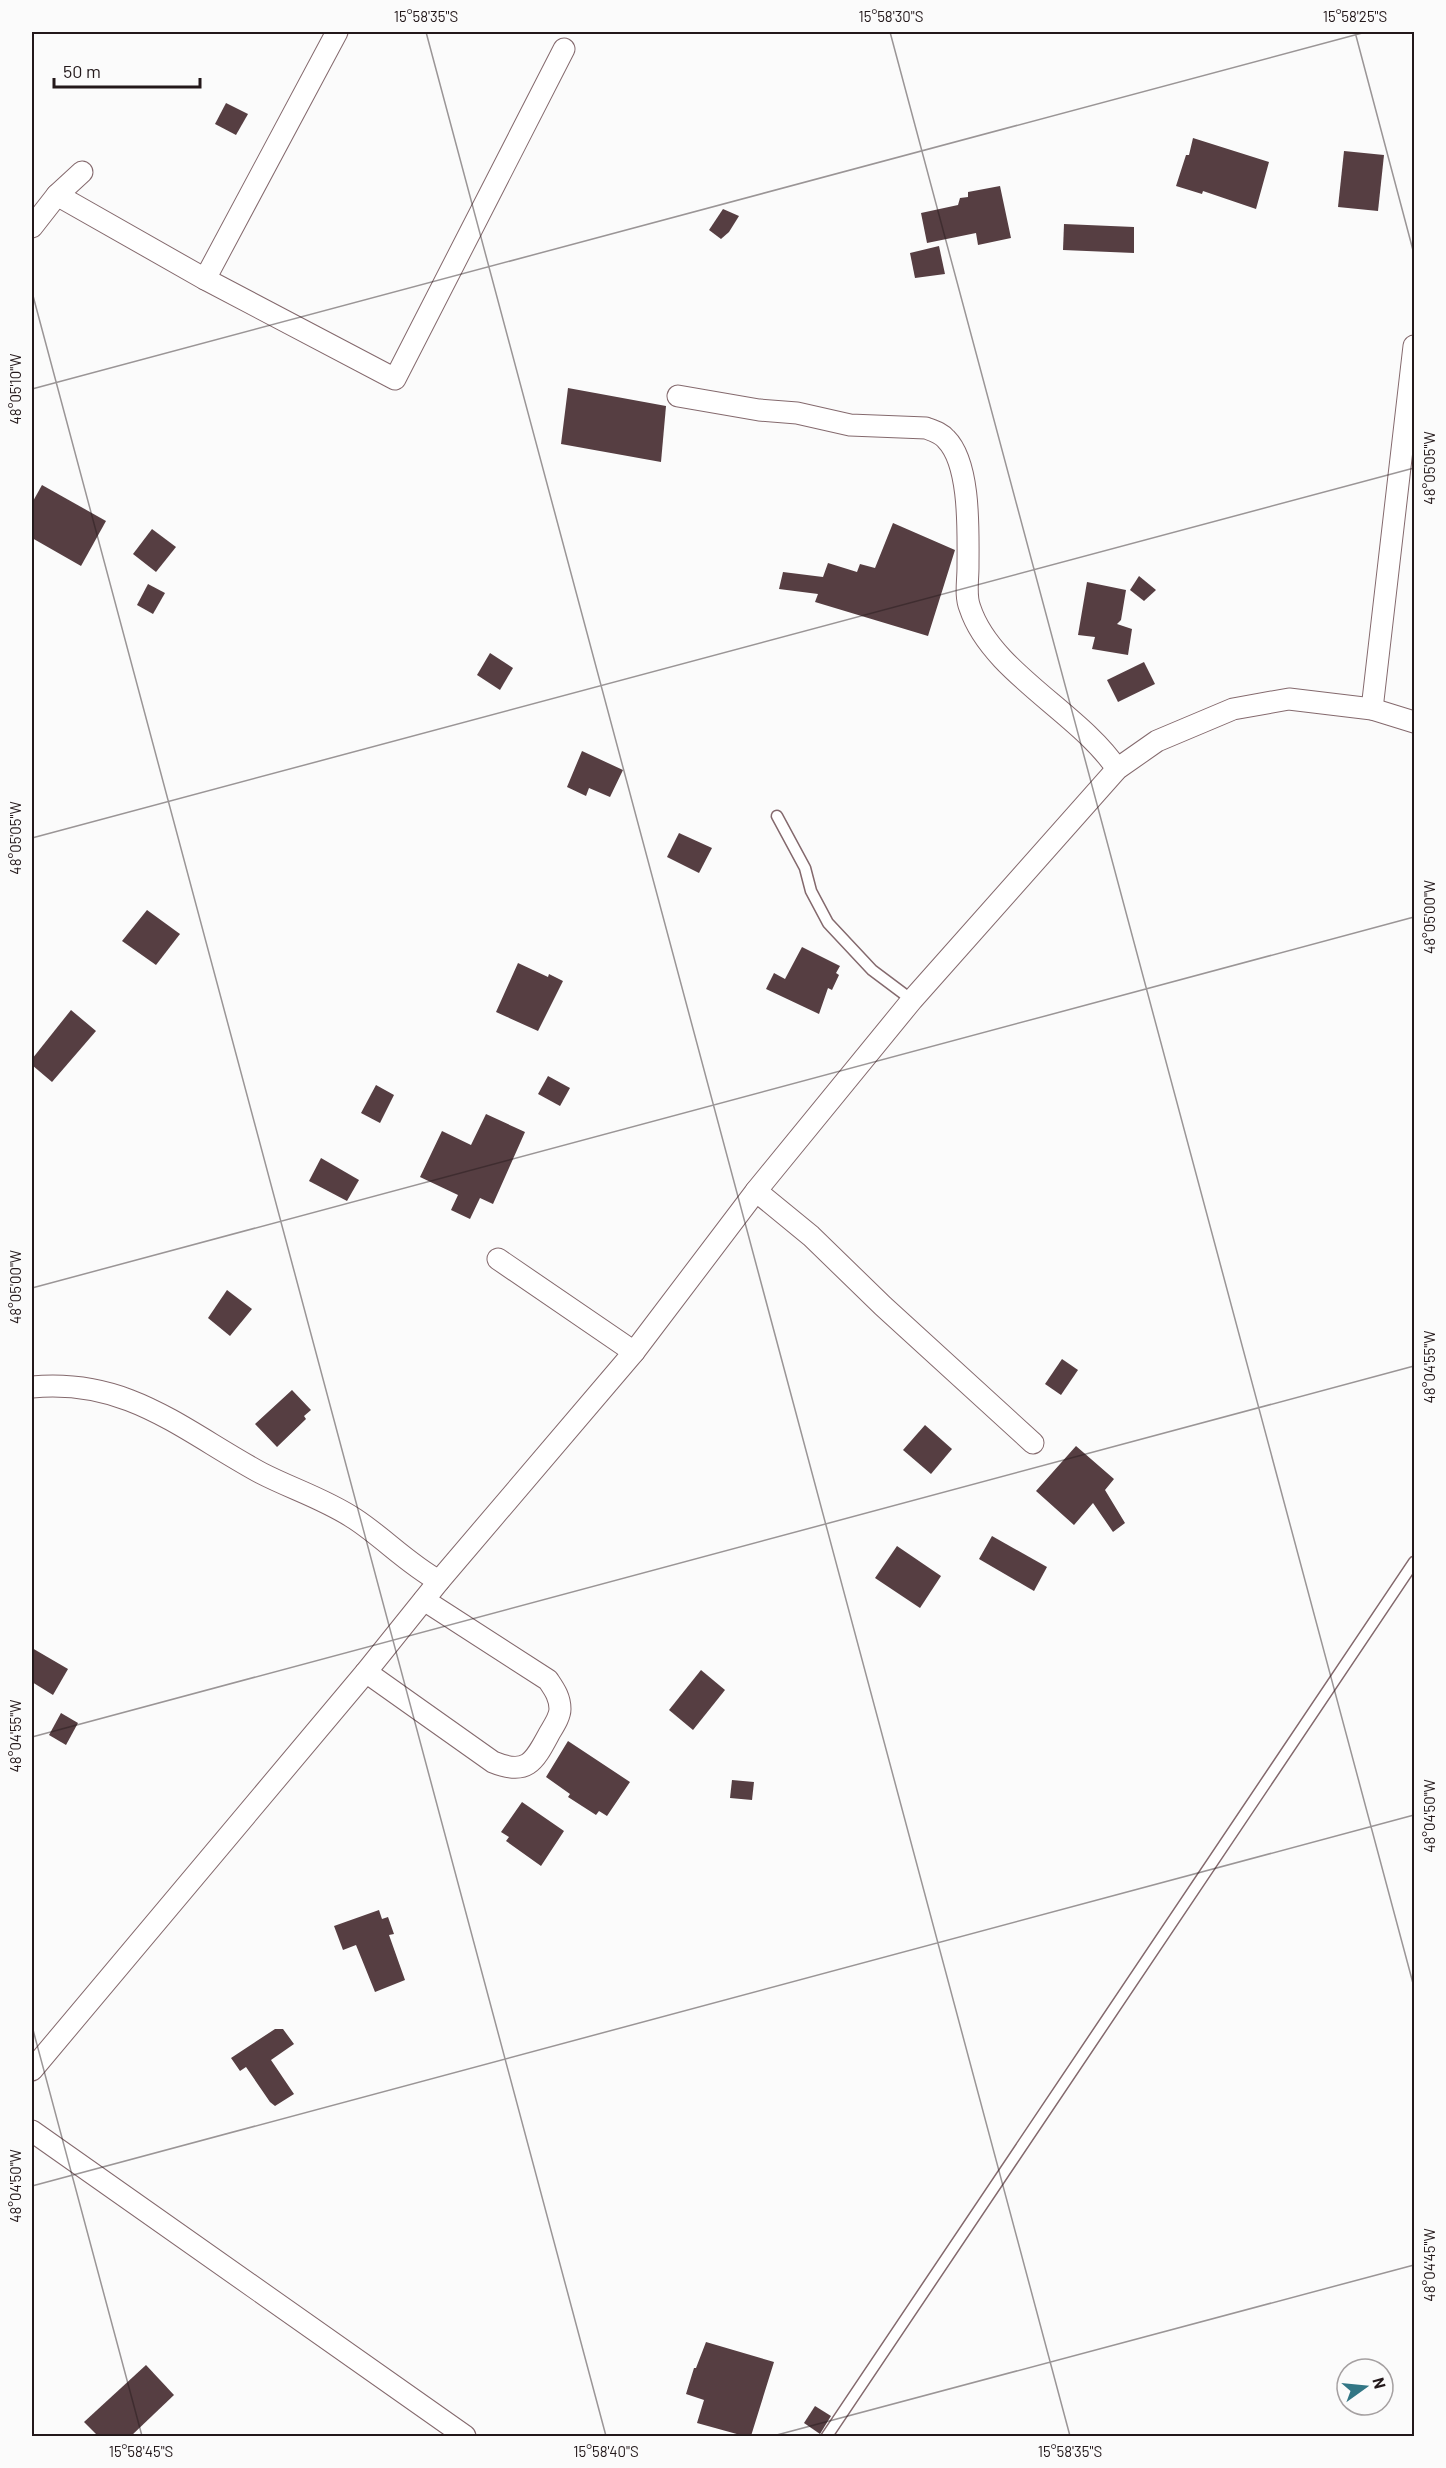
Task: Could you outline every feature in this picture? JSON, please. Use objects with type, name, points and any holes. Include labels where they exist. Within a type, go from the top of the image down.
[{"type":"street","points":[[205,279],[337,32]]},
{"type":"street","points":[[57,195],[205,279],[395,379],[564,49]]},
{"type":"street","points":[[35,215],[82,172]]},
{"type":"street","points":[[1372,709],[1414,346]]},
{"type":"street","points":[[678,396],[759,410],[797,413],[850,425],[926,428],[938,432],[946,439],[957,458],[964,482],[968,598],[974,618],[1007,663],[1110,757],[1118,769]]},
{"type":"street","points":[[32,2070],[366,1672],[439,1581],[634,1352],[756,1191],[912,999],[1118,769],[1156,741],[1233,709],[1289,699],[1372,709],[1414,722]]},
{"type":"street","points":[[756,1191],[811,1236],[883,1306],[1033,1443]]},
{"type":"street","points":[[498,1259],[634,1352]]},
{"type":"street","points":[[32,1387],[86,1388],[120,1396],[154,1409],[263,1474],[323,1500],[355,1519],[419,1570],[439,1581]]},
{"type":"street","points":[[366,1672],[493,1762],[517,1769],[536,1759],[560,1713],[557,1693],[548,1680],[424,1600]]},
{"type":"street","points":[[32,2131],[465,2436]]},
{"type":"lane","points":[[777,816],[805,868],[811,891],[828,923],[872,970],[912,999]]},
{"type":"lane","points":[[827,2436],[1414,1562]]},
{"type":"building","points":[[226,103],[248,114],[236,135],[215,124]]},
{"type":"building","points":[[1193,138],[1269,162],[1256,209],[1203,191],[1202,194],[1176,186],[1186,155],[1189,155]]},
{"type":"building","points":[[1344,151],[1384,155],[1378,211],[1338,207]]},
{"type":"building","points":[[1000,186],[1011,238],[978,245],[976,233],[927,243],[921,213],[958,205],[960,198],[968,197],[968,192]]},
{"type":"building","points":[[723,209],[739,216],[729,232],[721,239],[709,230]]},
{"type":"building","points":[[1064,224],[1134,227],[1134,253],[1063,250]]},
{"type":"building","points":[[939,246],[945,274],[915,278],[910,253]]},
{"type":"building","points":[[568,388],[666,406],[661,462],[561,444]]},
{"type":"building","points":[[42,485],[106,521],[81,566],[32,538],[32,503]]},
{"type":"building","points":[[893,523],[955,550],[928,636],[815,602],[818,594],[779,589],[783,572],[823,577],[828,563],[857,572],[860,564],[875,568]]},
{"type":"building","points":[[152,529],[176,547],[156,572],[133,554]]},
{"type":"building","points":[[1139,576],[1156,590],[1144,601],[1130,590]]},
{"type":"building","points":[[1087,582],[1126,590],[1121,620],[1117,624],[1132,629],[1128,655],[1092,649],[1095,637],[1078,635]]},
{"type":"building","points":[[148,584],[165,593],[153,614],[137,605]]},
{"type":"building","points":[[490,653],[513,668],[500,690],[477,675]]},
{"type":"building","points":[[1144,662],[1155,684],[1118,702],[1107,680]]},
{"type":"building","points":[[582,751],[623,770],[610,797],[589,788],[586,796],[567,787]]},
{"type":"building","points":[[679,833],[712,848],[699,873],[667,857]]},
{"type":"building","points":[[147,910],[180,934],[156,965],[122,941]]},
{"type":"building","points":[[802,947],[840,966],[836,973],[839,975],[832,990],[828,988],[819,1014],[766,989],[774,973],[785,979]]},
{"type":"building","points":[[518,963],[548,977],[549,974],[563,981],[538,1031],[496,1012]]},
{"type":"building","points":[[71,1010],[96,1031],[52,1082],[32,1065],[32,1059]]},
{"type":"building","points":[[548,1076],[570,1088],[560,1106],[538,1094]]},
{"type":"building","points":[[376,1085],[394,1095],[380,1123],[361,1113]]},
{"type":"building","points":[[486,1114],[525,1132],[493,1204],[480,1198],[470,1219],[451,1210],[458,1195],[420,1177],[442,1131],[471,1145]]},
{"type":"building","points":[[321,1158],[359,1180],[347,1201],[309,1181]]},
{"type":"building","points":[[227,1290],[252,1309],[230,1336],[208,1318]]},
{"type":"building","points":[[1062,1359],[1078,1370],[1061,1395],[1045,1384]]},
{"type":"building","points":[[292,1390],[311,1410],[304,1416],[306,1419],[277,1447],[255,1424]]},
{"type":"building","points":[[925,1425],[952,1449],[931,1474],[903,1450]]},
{"type":"building","points":[[1076,1446],[1114,1479],[1105,1490],[1125,1523],[1113,1532],[1093,1503],[1074,1525],[1036,1491]]},
{"type":"building","points":[[992,1536],[1047,1567],[1034,1591],[979,1559]]},
{"type":"building","points":[[897,1546],[941,1576],[920,1608],[875,1578]]},
{"type":"building","points":[[32,1648],[68,1669],[53,1695],[32,1682]]},
{"type":"building","points":[[701,1670],[725,1690],[693,1730],[669,1710]]},
{"type":"building","points":[[61,1713],[78,1723],[66,1745],[49,1735]]},
{"type":"building","points":[[568,1741],[630,1782],[607,1816],[599,1811],[596,1815],[568,1797],[570,1794],[546,1777]]},
{"type":"building","points":[[732,1780],[754,1782],[752,1800],[730,1798]]},
{"type":"building","points":[[522,1802],[564,1831],[541,1866],[506,1841],[509,1837],[501,1832]]},
{"type":"building","points":[[379,1910],[382,1919],[388,1917],[394,1934],[389,1935],[405,1980],[375,1992],[356,1945],[343,1950],[334,1926]]},
{"type":"building","points":[[275,2029],[283,2029],[294,2044],[271,2060],[294,2094],[275,2106],[246,2067],[240,2071],[231,2058]]},
{"type":"building","points":[[706,2342],[774,2362],[751,2436],[697,2423],[704,2400],[686,2394],[694,2368],[696,2368]]},
{"type":"building","points":[[146,2365],[174,2395],[131,2436],[98,2436],[84,2422]]},
{"type":"building","points":[[815,2406],[831,2416],[820,2434],[804,2423]]}]
